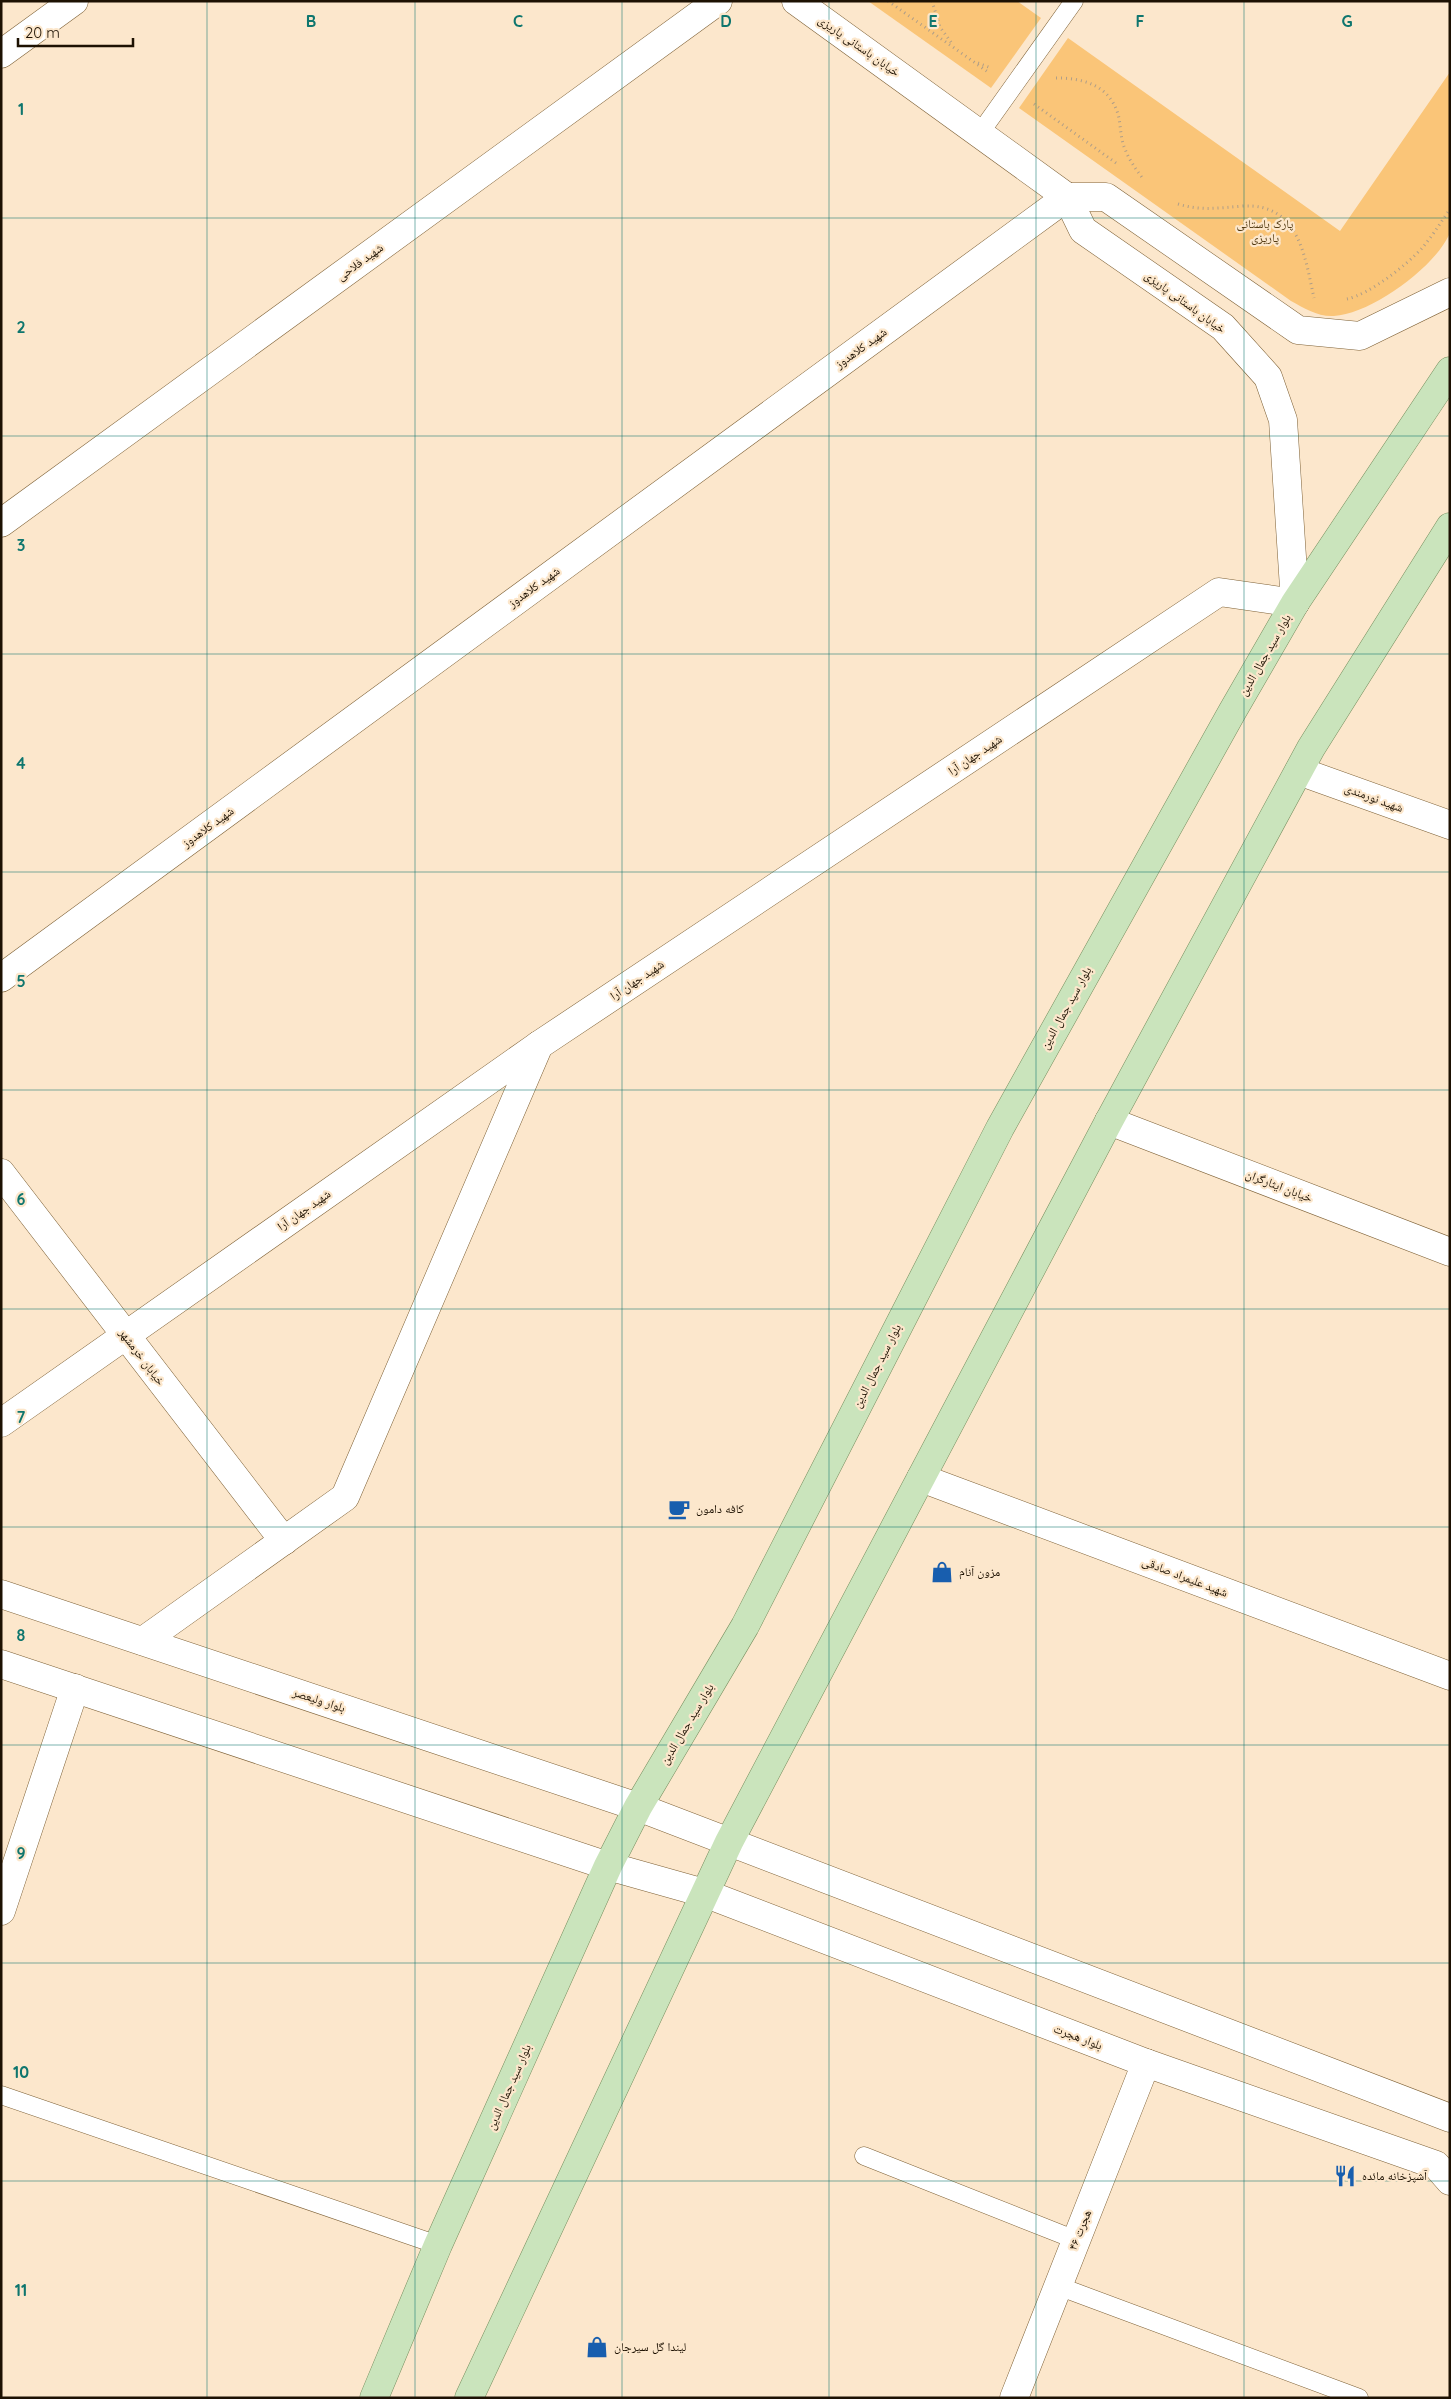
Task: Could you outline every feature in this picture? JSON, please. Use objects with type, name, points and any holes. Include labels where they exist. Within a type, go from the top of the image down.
[{"type":"main road","name":"بلوار سید جمال الدین","points":[[374,2398],[438,2244],[608,1866],[638,1807],[745,1626],[1000,1128],[1295,603],[1450,371]]},
{"type":"main road","points":[[468,2398],[729,1842],[1109,1121],[1311,748],[1450,527]]},
{"type":"street","points":[[1,54],[74,1]]},
{"type":"street","name":"شهید فلاحی","points":[[1,523],[718,1]]},
{"type":"street","name":"خیابان باستانی پاریزی","points":[[796,1],[1067,197],[1083,230],[1223,327],[1268,377],[1283,420],[1295,603]]},
{"type":"street","points":[[1067,197],[1106,197],[1298,330],[1360,336],[1450,292]]},
{"type":"street","name":"شهید کلاهدوز","points":[[1,978],[1067,197]]},
{"type":"street","name":"شهید جهان آرا","points":[[1,1422],[539,1045],[1219,592],[1295,603]]},
{"type":"street","name":"شهید نورمندی","points":[[1299,771],[1450,825]]},
{"type":"street","points":[[143,1641],[345,1497],[539,1045]]},
{"type":"street","name":"خیابان ایثارگران","points":[[1109,1121],[1450,1252]]},
{"type":"street","name":"خیابان خرمشهر","points":[[1,1172],[284,1540]]},
{"type":"street","name":"شهید علیمراد صادقی","points":[[921,1478],[1450,1676]]},
{"type":"street","name":"بلوار ولیعصر","points":[[1,1594],[638,1807],[729,1842]]},
{"type":"street","points":[[1,1664],[608,1866]]},
{"type":"street","points":[[1,1911],[75,1688]]},
{"type":"street","points":[[729,1842],[1450,2118]]},
{"type":"street","name":"بلوار هجرت","points":[[608,1866],[704,1892],[1146,2063],[1436,2165],[1450,2181]]},
{"type":"street","name":"هجرت ۴۶","points":[[1014,2398],[1146,2063]]},
{"type":"lane","points":[[980,133],[1074,1]]},
{"type":"lane","points":[[1,2095],[438,2244]]},
{"type":"lane","points":[[864,2156],[1076,2240]]},
{"type":"lane","points":[[1058,2286],[1359,2398]]},
{"type":"path","points":[[888,1],[977,63],[1002,72],[1119,165]]},
{"type":"path","points":[[932,1],[940,27],[949,41],[962,53],[1016,82],[1076,78],[1102,90],[1118,114],[1124,148],[1132,165],[1143,181],[1134,176]]},
{"type":"path","points":[[1182,210],[1174,203],[1192,208],[1211,210],[1256,207],[1281,217],[1293,229],[1302,244],[1316,305],[1308,300]]},
{"type":"path","points":[[1342,300],[1350,299],[1374,287],[1401,267],[1422,247],[1450,209]]},
{"type":"green space","points":[[868,1],[1017,1],[1041,18],[991,88]]},
{"type":"green space","name":"پارک باستانی پاریزی","points":[[1068,38],[1340,231],[1450,72],[1449,235],[1441,248],[1415,275],[1382,298],[1365,307],[1349,313],[1328,316],[1317,314],[1291,301],[1019,108]]},
{"type":"place","name":"کافه دامون","points":[[679,1509]]},
{"type":"place","name":"مزون آنام","points":[[942,1572]]},
{"type":"place","name":"آشپزخانه مائده","points":[[1345,2176]]},
{"type":"place","name":"لیندا گل سیرجان","points":[[597,2347]]}]
